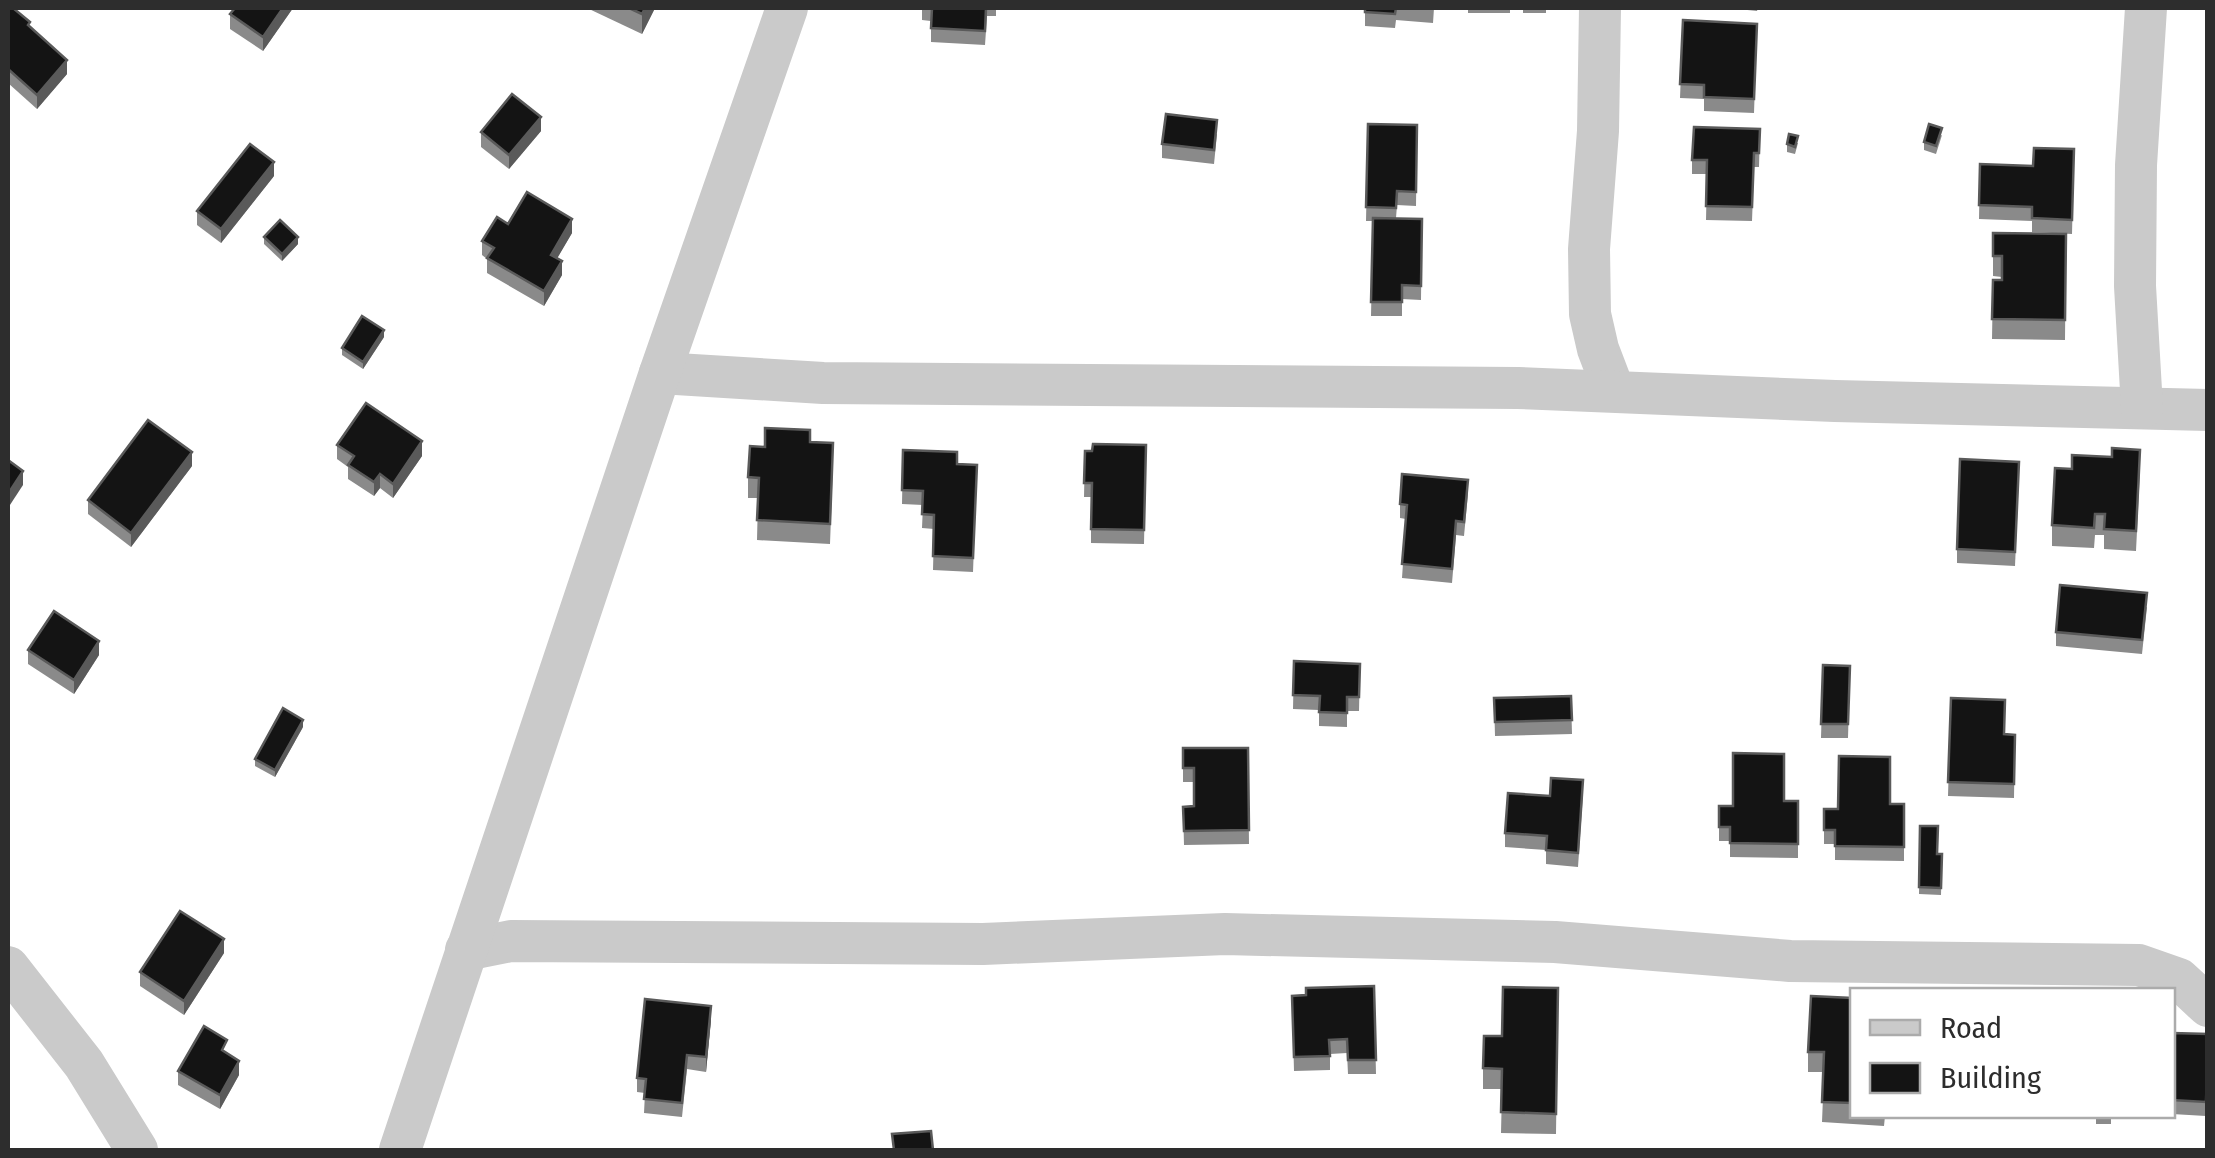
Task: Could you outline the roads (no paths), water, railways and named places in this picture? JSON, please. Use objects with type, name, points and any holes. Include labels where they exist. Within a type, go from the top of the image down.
[{"type":"street","points":[[400,1150],[660,373],[787,8]]},
{"type":"street","points":[[1600,8],[1598,131],[1589,249],[1590,314],[1614,391]]},
{"type":"street","points":[[2142,408],[2135,286],[2136,165],[2146,8]]},
{"type":"street","points":[[660,373],[823,383],[1614,391],[2208,410]]},
{"type":"street","points":[[466,950],[511,941],[983,944],[1157,935],[1556,942],[1790,961],[2139,964],[2179,979],[2208,1006]]},
{"type":"street","points":[[8,967],[84,1064],[137,1150]]}]
